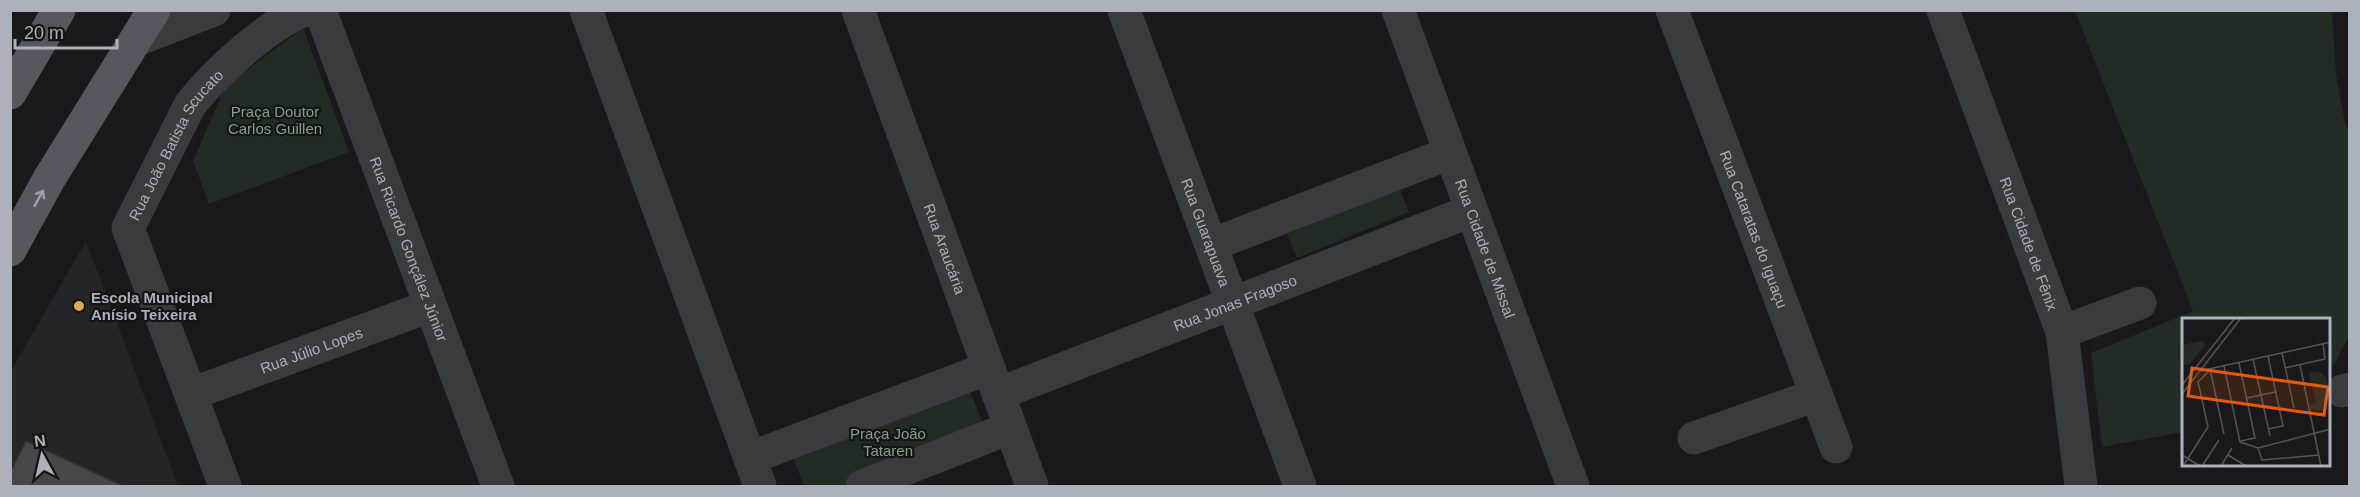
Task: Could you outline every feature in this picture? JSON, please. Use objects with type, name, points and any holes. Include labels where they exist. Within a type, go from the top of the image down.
[{"type":"main road","points":[[10,93],[59,10]]},
{"type":"main road","points":[[10,250],[49,179],[154,10]]},
{"type":"street","points":[[137,40],[214,10]]},
{"type":"street","name":"Rua João Batista Scucato","points":[[225,486],[128,228],[190,105],[204,87],[286,18],[305,10]]},
{"type":"street","name":"Rua Ricardo Gonçález Júnior","points":[[320,10],[498,486]]},
{"type":"street","points":[[586,10],[755,472]]},
{"type":"street","name":"Rua Araucária","points":[[858,10],[1032,486]]},
{"type":"street","name":"Rua Guarapuava","points":[[1124,10],[1300,486]]},
{"type":"street","name":"Rua Cidade de Missal","points":[[1398,10],[1573,486]]},
{"type":"street","name":"Rua Cataratas do Iguaçu","points":[[1672,10],[1836,447]]},
{"type":"street","name":"Rua Cidade de Fênix","points":[[1943,10],[2062,332],[2081,486]]},
{"type":"street","points":[[1211,245],[1450,153]]},
{"type":"street","name":"Rua Jonas Fragoso","points":[[755,472],[993,381],[1232,303],[1471,211]]},
{"type":"street","points":[[2062,332],[2140,303]]},
{"type":"street","name":"Rua Júlio Lopes","points":[[191,394],[430,306]]},
{"type":"street","points":[[1695,438],[1816,394]]},
{"type":"street","points":[[862,486],[1011,428]]},
{"type":"shaded area","name":"Escola Municipal Anísio Teixeira","points":[[86,241],[178,486],[11,486],[11,371]]},
{"type":"green space","points":[[2075,11],[2332,11],[2336,73],[2345,124],[2349,131],[2349,336],[2330,372],[2330,318],[2182,318],[2182,432],[2102,447],[2091,353],[2193,311]]},
{"type":"green space","name":"Praça Doutor Carlos Guillen","points":[[303,28],[349,152],[209,204],[193,161],[225,87]]},
{"type":"green space","points":[[1399,188],[1409,212],[1297,258],[1287,234]]},
{"type":"green space","name":"Praça João Tataren","points":[[967,384],[986,431],[842,486],[804,486],[791,452]]},
{"type":"building","points":[[26,441],[123,486],[10,486],[10,473]]},
{"type":"place","name":"Escola Municipal Anísio Teixeira","points":[[79,306]]}]
